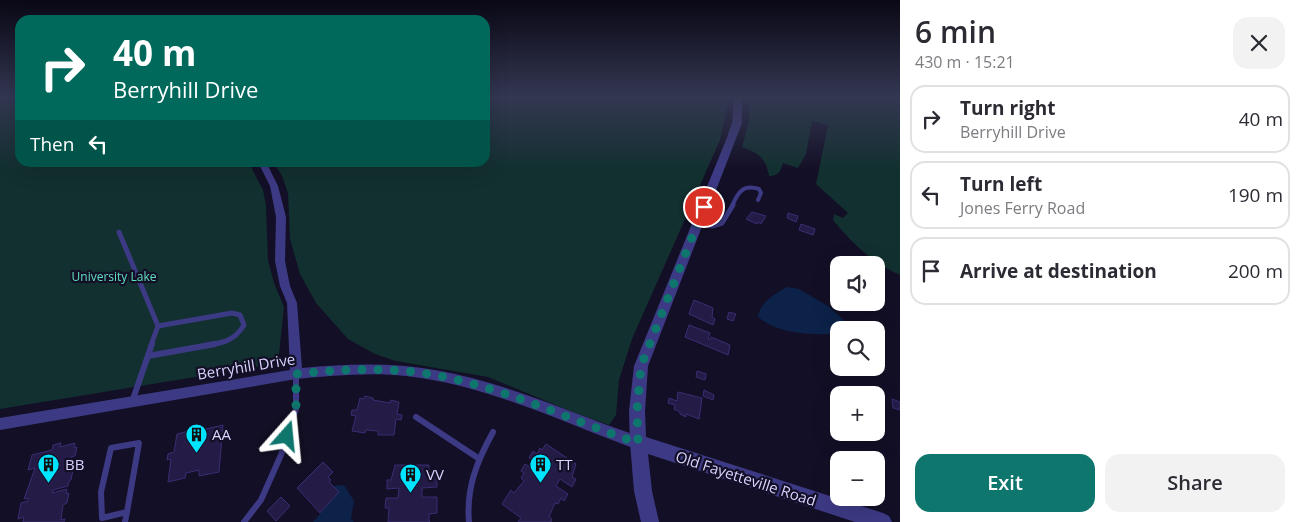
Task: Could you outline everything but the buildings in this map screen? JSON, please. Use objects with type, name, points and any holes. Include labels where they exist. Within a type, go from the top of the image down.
[{"type":"street","points":[[650,522],[643,492],[638,443],[637,411],[641,366],[737,121]]},
{"type":"street","points":[[264,167],[274,186],[281,217],[280,261],[285,286],[292,303],[296,374]]},
{"type":"street","name":"Berryhill Drive","points":[[0,424],[296,374],[340,369],[377,369],[440,377],[530,402],[638,443]]},
{"type":"street","name":"Old Fayetteville Road","points":[[638,443],[883,522]]},
{"type":"lane","points":[[698,224],[713,226],[720,224],[728,216],[739,190],[743,187],[751,186],[759,189],[761,192],[758,200]]},
{"type":"lane","points":[[119,232],[158,326],[132,402]]},
{"type":"lane","points":[[148,356],[227,342],[239,334],[244,325],[240,316],[232,313],[158,326]]},
{"type":"lane","points":[[244,522],[262,500],[281,455],[296,409],[296,374]]},
{"type":"lane","points":[[416,418],[478,458]]},
{"type":"lane","points":[[469,522],[466,504],[478,458],[493,432]]},
{"type":"lane","points":[[125,522],[127,512],[129,492],[139,443],[111,448],[103,476],[99,502],[102,518],[127,512]]},
{"type":"green space","name":"University Lake","points":[[0,121],[15,121],[15,167],[251,167],[263,190],[266,205],[268,260],[274,283],[284,307],[279,354],[272,362],[262,366],[0,409]]},
{"type":"green space","points":[[490,121],[724,121],[720,140],[632,339],[619,380],[616,415],[609,425],[488,377],[396,361],[375,354],[348,339],[316,303],[300,274],[290,239],[288,193],[276,167],[490,167]]},
{"type":"green space","points":[[749,121],[812,121],[806,154],[798,168],[783,163],[779,173],[769,176],[766,164],[761,157],[742,147]]},
{"type":"green space","points":[[813,121],[900,121],[900,275],[885,267],[885,256],[868,256],[847,236],[833,220],[834,214],[843,218],[848,213],[816,184],[828,125]]},
{"type":"water","points":[[787,287],[799,289],[828,306],[830,311],[834,311],[845,321],[830,321],[830,334],[786,331],[766,323],[758,317],[761,307],[773,295]]},
{"type":"water","points":[[344,485],[354,501],[351,519],[354,522],[313,522],[339,492],[333,486]]},
{"type":"place","name":"AA","points":[[196,453]]},
{"type":"place","name":"BB","points":[[49,483]]},
{"type":"place","name":"TT","points":[[540,483]]},
{"type":"place","name":"VV","points":[[410,493]]},
{"type":"route","points":[[287,436],[296,409],[296,374],[340,369],[377,369],[408,371],[475,385],[530,402],[638,443],[637,411],[641,366],[704,207]]}]
